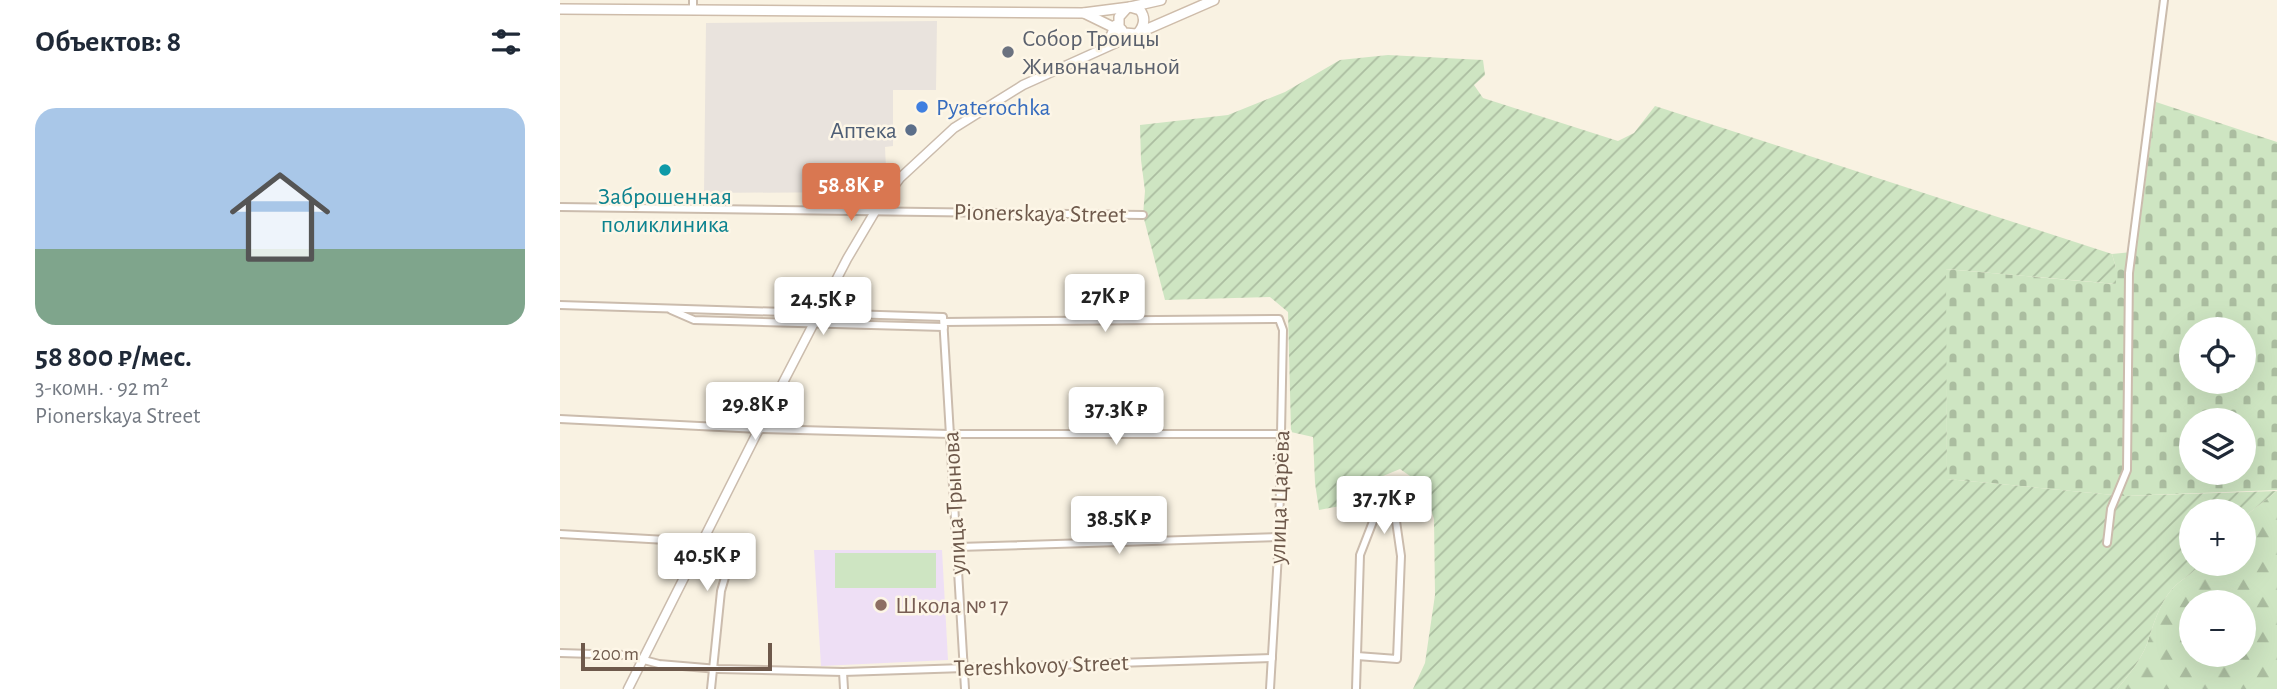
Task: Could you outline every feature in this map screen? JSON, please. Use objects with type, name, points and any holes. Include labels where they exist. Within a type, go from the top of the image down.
[{"type":"main road","points":[[560,9],[693,4],[857,5],[1083,13],[1128,8],[1161,0]]},
{"type":"main road","points":[[1083,13],[1118,29],[1137,34],[1214,0]]},
{"type":"main road","points":[[1118,29],[1119,17],[1128,8]]},
{"type":"main road","points":[[1128,8],[1139,10],[1144,18],[1143,27],[1137,34]]},
{"type":"street","points":[[2107,543],[2111,509],[2127,470],[2129,273],[2164,0]]},
{"type":"street","points":[[1095,52],[1118,29]]},
{"type":"street","points":[[628,689],[818,314],[876,210],[900,178],[954,128],[1023,85],[1137,34]]},
{"type":"street","name":"Pionerskaya Street","points":[[560,207],[1143,215]]},
{"type":"street","points":[[560,305],[818,314],[944,322]]},
{"type":"street","points":[[666,308],[694,320],[813,325],[944,322]]},
{"type":"street","name":"улица Царёва","points":[[944,322],[1279,319],[1283,330],[1279,537],[1270,689]]},
{"type":"street","name":"улица Трынова","points":[[944,322],[965,689]]},
{"type":"street","points":[[560,419],[759,429],[950,434],[1281,434]]},
{"type":"street","points":[[1356,689],[1360,555],[1379,506],[1394,507],[1401,556],[1397,659],[1357,656]]},
{"type":"street","points":[[560,534],[702,542]]},
{"type":"street","points":[[958,547],[1279,537]]},
{"type":"street","points":[[711,689],[721,591],[731,557],[749,554]]},
{"type":"street","name":"Tereshkovoy Street","points":[[560,653],[602,653],[659,664],[843,672],[1272,658]]},
{"type":"street","points":[[843,672],[844,689]]},
{"type":"shaded area","points":[[937,21],[936,90],[893,90],[893,146],[885,147],[886,169],[863,192],[704,193],[706,23]]},
{"type":"shaded area","name":"Школа № 17","points":[[814,550],[942,550],[948,660],[821,666]]},
{"type":"green space","points":[[1388,55],[1483,60],[1485,75],[1474,85],[1483,98],[1618,141],[1634,133],[1655,106],[2112,254],[2116,268],[2116,284],[1946,269],[1947,479],[2124,496],[2277,491],[2256,508],[2256,499],[2179,499],[2179,576],[2188,576],[2163,601],[2141,656],[2117,689],[1413,689],[1425,663],[1435,595],[1434,519],[1423,485],[1400,469],[1349,490],[1340,506],[1319,510],[1313,437],[1291,432],[1288,312],[1270,297],[1165,300],[1143,215],[1145,191],[1140,125],[1228,115],[1285,92],[1340,60]]},
{"type":"green space","points":[[2156,102],[2277,142],[2277,490],[2124,496],[1947,479],[1945,269],[2115,284],[2116,268],[2112,254],[2132,252],[2137,244]]},
{"type":"green space","points":[[2277,491],[2277,689],[2117,689],[2141,656],[2160,608],[2175,586],[2188,576],[2256,576],[2256,508]]},
{"type":"green space","points":[[835,553],[936,553],[936,588],[835,588]]},
{"type":"place","name":"Собор Троицы Живоначальной","points":[[1008,52]]},
{"type":"place","name":"Pyaterochka","points":[[922,107]]},
{"type":"place","name":"Аптека","points":[[911,130]]},
{"type":"place","name":"Заброшенная поликлиника","points":[[665,170]]},
{"type":"place","name":"Школа № 17","points":[[881,605]]}]
